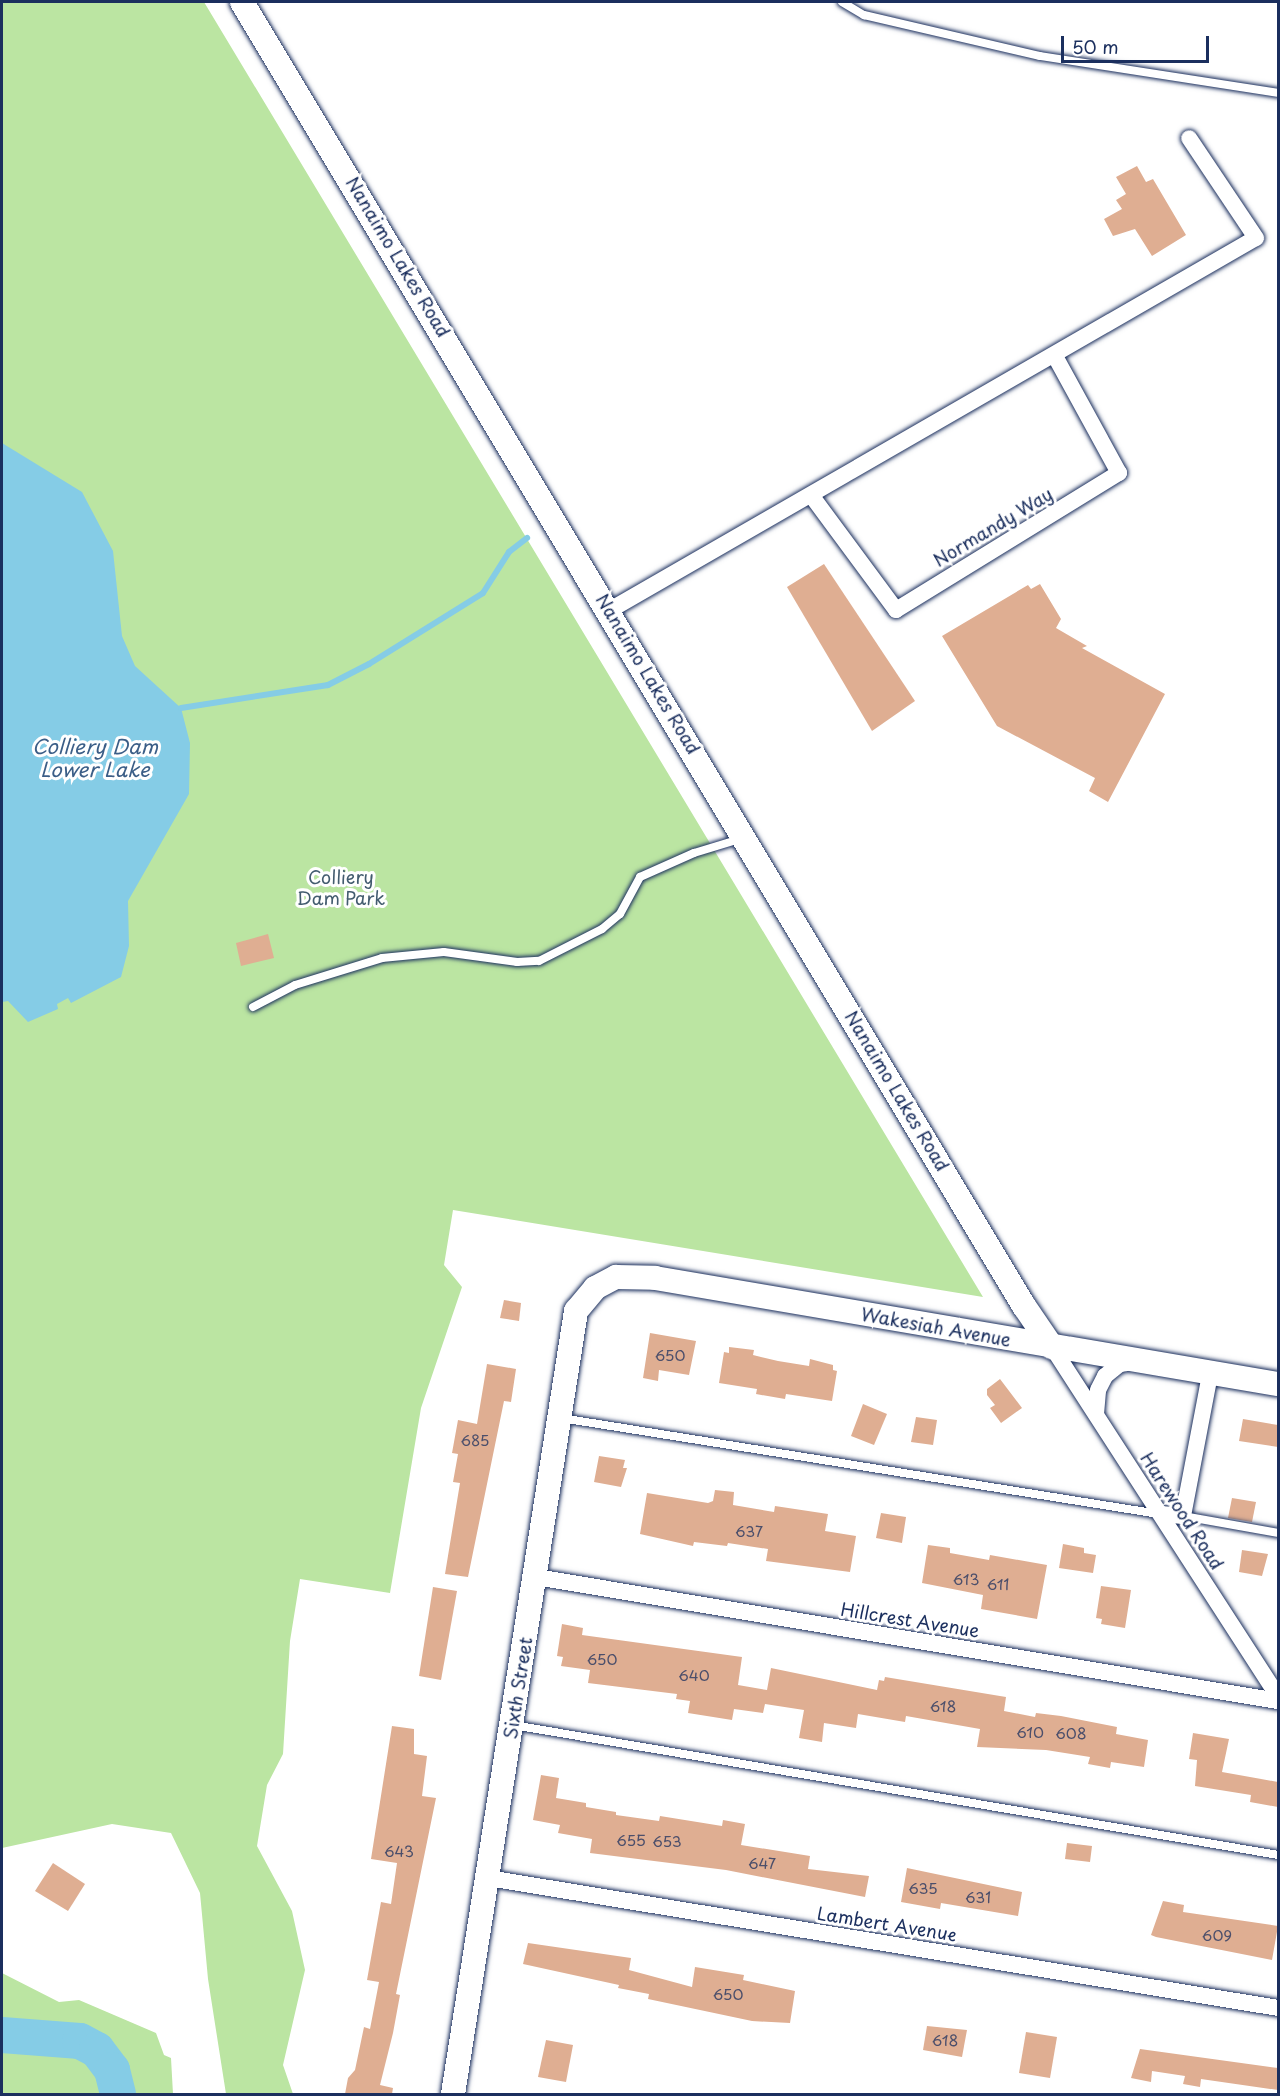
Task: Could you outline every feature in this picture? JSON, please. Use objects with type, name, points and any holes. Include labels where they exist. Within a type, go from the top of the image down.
[{"type":"street","name":"Nanaimo Lakes Road","points":[[242,2],[610,610],[1024,1306],[1053,1347]]},
{"type":"street","points":[[610,610],[1055,356],[1256,238],[1189,138]]},
{"type":"street","name":"Normandy Way","points":[[811,495],[896,610],[1119,473],[1055,356]]},
{"type":"street","name":"Wakesiah Avenue","points":[[595,1288],[616,1277],[655,1278],[1278,1384]]},
{"type":"street","name":"Sixth Street","points":[[453,2094],[576,1311],[595,1288]]},
{"type":"street","name":"Harewood Road","points":[[1053,1347],[1278,1696]]},
{"type":"street","points":[[1096,1414],[1098,1390],[1105,1376],[1120,1364],[1140,1362]]},
{"type":"street","points":[[1161,1514],[1183,1516],[1210,1374]]},
{"type":"street","name":"Hillcrest Avenue","points":[[536,1577],[1278,1701]]},
{"type":"street","name":"Lambert Avenue","points":[[488,1878],[1278,2008]]},
{"type":"lane","points":[[842,2],[864,15],[1040,56],[1278,93]]},
{"type":"lane","points":[[253,1007],[295,985],[382,958],[444,952],[518,962],[539,961],[594,934],[620,914],[640,878],[694,853],[746,837]]},
{"type":"lane","points":[[558,1418],[1161,1514]]},
{"type":"lane","points":[[1183,1516],[1278,1533]]},
{"type":"lane","points":[[512,1724],[1278,1855]]},
{"type":"green space","name":"Colliery Dam Park","points":[[2,2],[204,2],[983,1297],[453,1210],[444,1265],[462,1287],[421,1408],[390,1593],[300,1579],[290,1641],[283,1754],[267,1785],[257,1846],[292,1911],[305,1970],[283,2065],[293,2094],[226,2094],[208,1979],[200,1893],[171,1833],[112,1824],[2,1848]]},
{"type":"green space","points":[[2,1973],[59,2002],[79,2000],[156,2033],[164,2055],[171,2058],[173,2094],[2,2094]]},
{"type":"water","name":"Colliery Dam Lower Lake","points":[[2,443],[82,492],[113,551],[122,636],[135,666],[181,708],[190,743],[189,794],[128,901],[129,946],[121,977],[71,1003],[68,998],[57,1004],[58,1009],[28,1022],[8,1001],[2,1002]]},
{"type":"building","points":[[1137,166],[1146,182],[1153,179],[1186,235],[1152,256],[1135,229],[1113,236],[1104,219],[1122,209],[1116,200],[1126,194],[1116,177]]},
{"type":"building","points":[[824,564],[915,701],[872,731],[787,587]]},
{"type":"building","points":[[1040,584],[1061,619],[1056,628],[1087,646],[1082,648],[1165,694],[1108,802],[1089,791],[1095,778],[997,726],[942,636],[1028,585],[1031,589]]},
{"type":"building","points":[[268,934],[274,958],[241,966],[236,943]]},
{"type":"building","points":[[504,1300],[521,1303],[519,1321],[500,1318]]},
{"type":"building","points":[[650,1333],[696,1341],[689,1375],[659,1370],[658,1381],[643,1378]]},
{"type":"building","points":[[729,1347],[754,1350],[753,1355],[778,1361],[809,1366],[810,1359],[833,1365],[833,1370],[837,1371],[832,1401],[786,1394],[785,1399],[756,1394],[757,1389],[719,1383],[724,1352],[729,1353]]},
{"type":"building","points":[[487,1364],[516,1369],[511,1402],[504,1401],[468,1577],[445,1574],[460,1483],[453,1482],[458,1454],[452,1453],[458,1420],[477,1424]]},
{"type":"building","points":[[1000,1379],[1022,1408],[1001,1423],[990,1408],[995,1405],[987,1395],[987,1389]]},
{"type":"building","points":[[863,1404],[887,1414],[874,1445],[851,1436]]},
{"type":"building","points":[[916,1417],[937,1420],[933,1445],[911,1442]]},
{"type":"building","points":[[1243,1419],[1278,1425],[1278,1447],[1239,1441]]},
{"type":"building","points":[[599,1456],[625,1460],[623,1468],[627,1468],[621,1487],[594,1482]]},
{"type":"building","points":[[715,1490],[734,1492],[733,1505],[774,1512],[775,1506],[828,1514],[825,1531],[856,1536],[850,1572],[766,1561],[768,1549],[728,1543],[727,1546],[694,1542],[693,1546],[640,1534],[647,1493],[708,1503],[713,1501]]},
{"type":"building","points":[[1232,1498],[1256,1502],[1252,1522],[1228,1518]]},
{"type":"building","points":[[881,1513],[906,1517],[902,1543],[876,1538]]},
{"type":"building","points":[[1063,1544],[1084,1548],[1084,1553],[1096,1555],[1093,1573],[1059,1568]]},
{"type":"building","points":[[928,1545],[950,1548],[950,1553],[989,1560],[990,1555],[1047,1565],[1037,1619],[981,1609],[983,1595],[922,1583]]},
{"type":"building","points":[[1242,1550],[1268,1554],[1262,1576],[1239,1572]]},
{"type":"building","points":[[1101,1586],[1131,1590],[1125,1628],[1101,1624],[1102,1619],[1096,1618]]},
{"type":"building","points":[[433,1587],[457,1591],[441,1680],[419,1676]]},
{"type":"building","points":[[562,1624],[583,1628],[582,1635],[742,1657],[738,1685],[767,1690],[771,1668],[877,1690],[879,1680],[884,1681],[885,1677],[1006,1697],[1004,1711],[1035,1717],[1036,1713],[1061,1716],[1117,1727],[1116,1734],[1148,1740],[1144,1767],[1111,1762],[1110,1768],[1088,1764],[1090,1757],[1046,1750],[977,1747],[980,1729],[906,1716],[905,1722],[858,1714],[856,1728],[824,1723],[822,1742],[799,1738],[804,1710],[765,1704],[763,1713],[734,1709],[732,1720],[688,1713],[690,1701],[676,1699],[677,1694],[588,1683],[590,1670],[561,1666],[563,1657],[557,1656]]},
{"type":"building","points":[[392,1726],[414,1729],[414,1754],[427,1756],[422,1796],[436,1798],[396,1994],[400,1995],[393,2033],[380,2085],[393,2088],[392,2094],[345,2094],[348,2078],[355,2070],[364,2027],[370,2029],[379,1982],[367,1980],[381,1902],[391,1904],[397,1863],[371,1859]]},
{"type":"building","points":[[1193,1733],[1229,1739],[1222,1772],[1278,1782],[1278,1807],[1250,1802],[1251,1795],[1195,1786],[1197,1760],[1189,1759]]},
{"type":"building","points":[[541,1775],[559,1778],[556,1798],[586,1803],[586,1807],[616,1812],[616,1815],[659,1821],[660,1816],[722,1826],[723,1820],[745,1824],[741,1845],[810,1856],[808,1869],[869,1876],[865,1897],[726,1870],[590,1853],[592,1839],[558,1833],[560,1825],[533,1820]]},
{"type":"building","points":[[1067,1843],[1092,1846],[1090,1862],[1065,1859]]},
{"type":"building","points":[[53,1863],[85,1884],[68,1911],[35,1891]]},
{"type":"building","points":[[907,1868],[1022,1892],[1018,1916],[941,1903],[940,1909],[901,1902]]},
{"type":"building","points":[[1163,1901],[1184,1905],[1183,1912],[1278,1926],[1272,1960],[1151,1935]]},
{"type":"building","points":[[528,1943],[631,1958],[629,1970],[692,1987],[695,1967],[744,1975],[743,1980],[795,1991],[790,2023],[752,2021],[648,1999],[649,1994],[618,1988],[619,1985],[523,1964]]},
{"type":"building","points":[[927,2026],[967,2030],[962,2057],[923,2050]]},
{"type":"building","points":[[1026,2032],[1057,2037],[1050,2078],[1019,2073]]},
{"type":"building","points":[[546,2040],[573,2045],[566,2082],[538,2077]]},
{"type":"building","points":[[1140,2049],[1278,2068],[1278,2090],[1201,2079],[1200,2087],[1183,2084],[1185,2076],[1152,2071],[1151,2082],[1131,2078]]},
{"type":"waterway","points":[[181,708],[328,685],[369,664],[483,593],[509,552],[527,538]]},
{"type":"waterway","points":[[2,2035],[80,2041],[97,2050],[112,2070],[118,2094]]}]
